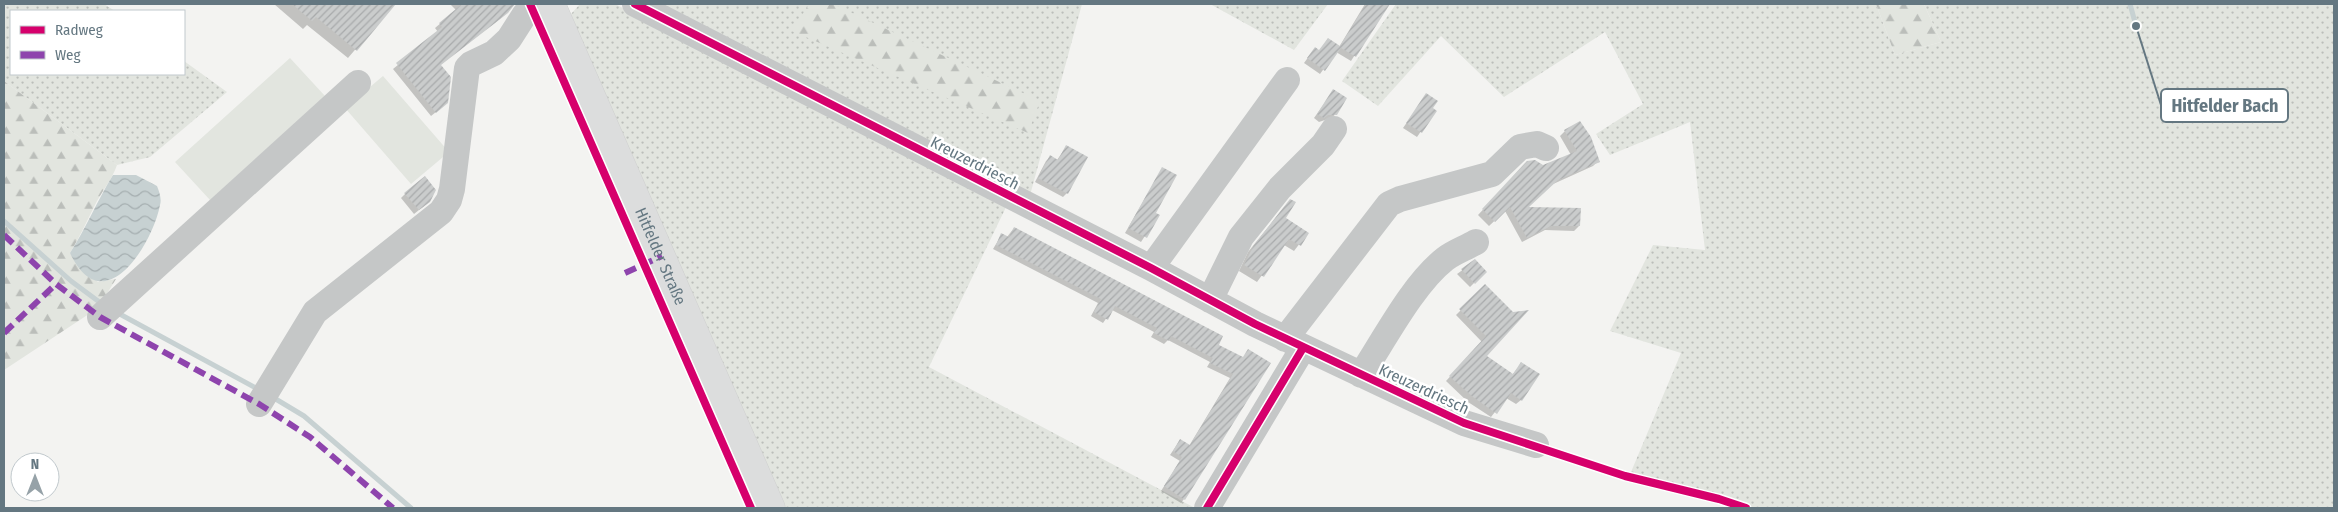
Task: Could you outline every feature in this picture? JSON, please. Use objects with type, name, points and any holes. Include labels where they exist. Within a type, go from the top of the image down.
[{"type":"main road","name":"Hitfelder Straße","points":[[551,4],[771,508]]},
{"type":"street","points":[[259,404],[315,312],[441,212],[449,200],[452,189],[467,68],[471,64],[494,53],[509,39],[525,14],[543,4]]},
{"type":"street","name":"Kreuzerdriesch","points":[[635,4],[1294,343],[1464,423],[1536,446]]},
{"type":"street","points":[[1151,268],[1287,80]]},
{"type":"street","points":[[100,317],[358,83]]},
{"type":"street","points":[[1210,300],[1241,237],[1280,188],[1323,145],[1334,129]]},
{"type":"street","points":[[1207,508],[1294,343],[1389,204],[1400,199],[1492,174],[1520,147],[1537,144],[1546,148]]},
{"type":"street","points":[[1361,375],[1424,281],[1445,259],[1476,242]]},
{"type":"green space","points":[[4,4],[104,4],[113,10],[10,10],[10,75],[185,75],[185,62],[227,92],[150,157],[117,165],[4,81]]},
{"type":"green space","points":[[580,4],[615,4],[1008,203],[929,367],[1195,508],[785,508],[582,45],[571,14]]},
{"type":"green space","points":[[645,4],[1082,4],[1029,199]]},
{"type":"green space","points":[[809,4],[833,4],[1040,101],[1028,133],[792,31]]},
{"type":"green space","points":[[1210,4],[1328,4],[1294,50]]},
{"type":"green space","points":[[1396,4],[1876,4],[1895,55],[1941,42],[1924,4],[2334,4],[2334,508],[1752,508],[1742,501],[1631,472],[1681,353],[1610,331],[1653,245],[1705,250],[1690,122],[1610,155],[1596,134],[1643,104],[1605,32],[1504,97],[1441,36],[1378,106],[1342,81]]},
{"type":"green space","points":[[1876,4],[1924,4],[1941,42],[1895,55]]},
{"type":"green space","points":[[290,58],[325,96],[210,200],[175,162]]},
{"type":"green space","points":[[383,76],[449,152],[411,184],[345,108]]},
{"type":"green space","points":[[4,81],[117,165],[70,253],[98,282],[116,279],[98,308],[4,370]]},
{"type":"water","points":[[113,175],[136,175],[157,186],[161,203],[147,240],[137,257],[124,271],[111,279],[97,281],[83,273],[70,253]]},
{"type":"building","points":[[292,4],[396,4],[357,51],[316,17],[312,21]]},
{"type":"building","points":[[462,4],[515,4],[508,13],[441,65],[451,77],[448,103],[436,113],[396,63],[442,27],[439,23]]},
{"type":"building","points":[[1366,4],[1390,4],[1356,57],[1341,48],[1325,71],[1307,58],[1315,47],[1319,50],[1328,38],[1340,46]]},
{"type":"building","points":[[1333,89],[1347,98],[1337,115],[1328,115],[1324,118],[1317,114]]},
{"type":"building","points":[[1426,93],[1438,101],[1433,108],[1437,111],[1422,133],[1406,123]]},
{"type":"building","points":[[1580,121],[1591,137],[1600,162],[1558,180],[1529,207],[1581,208],[1580,226],[1551,226],[1527,238],[1510,207],[1495,222],[1482,209],[1527,161],[1535,160],[1543,165],[1577,151],[1564,130]]},
{"type":"building","points":[[1066,145],[1088,157],[1068,194],[1038,178],[1050,155],[1058,160]]},
{"type":"building","points":[[1162,167],[1177,175],[1156,213],[1160,215],[1147,238],[1128,228]]},
{"type":"building","points":[[425,176],[436,190],[430,202],[419,210],[404,193]]},
{"type":"building","points":[[1290,199],[1296,202],[1286,218],[1309,233],[1301,246],[1289,239],[1264,277],[1244,265],[1254,245]]},
{"type":"building","points":[[1014,227],[1223,336],[1219,345],[1243,357],[1248,349],[1271,363],[1185,500],[1164,486],[1182,457],[1173,451],[1180,439],[1190,445],[1233,374],[1210,363],[1213,358],[1171,336],[1169,341],[1154,333],[1157,328],[1115,306],[1108,320],[1094,312],[1101,299],[996,245],[1001,233],[1009,237]]},
{"type":"building","points":[[1475,259],[1487,272],[1475,284],[1461,269]]},
{"type":"building","points":[[1485,284],[1513,312],[1529,310],[1487,356],[1513,374],[1521,362],[1540,374],[1522,401],[1511,393],[1497,414],[1473,397],[1449,376],[1486,336],[1459,309]]},
{"type":"waterway","points":[[2130,4],[2136,26]]},
{"type":"waterway","points":[[4,221],[71,281],[102,304]]},
{"type":"waterway","points":[[116,312],[256,388]]},
{"type":"waterway","points":[[274,398],[304,416],[411,508]]},
{"type":"marked path","points":[[4,235],[56,284],[100,317],[259,404],[310,437],[393,508]]},
{"type":"marked path","points":[[625,273],[662,256]]},
{"type":"marked path","points":[[4,333],[56,284]]},
{"type":"cycle path","points":[[530,4],[751,508]]},
{"type":"cycle path","points":[[635,4],[1151,268],[1255,324],[1464,423],[1625,476],[1719,499],[1746,508]]},
{"type":"cycle path","points":[[1207,508],[1303,348]]},
{"type":"place","name":"Hitfelder Bach","points":[[2136,26]]}]
